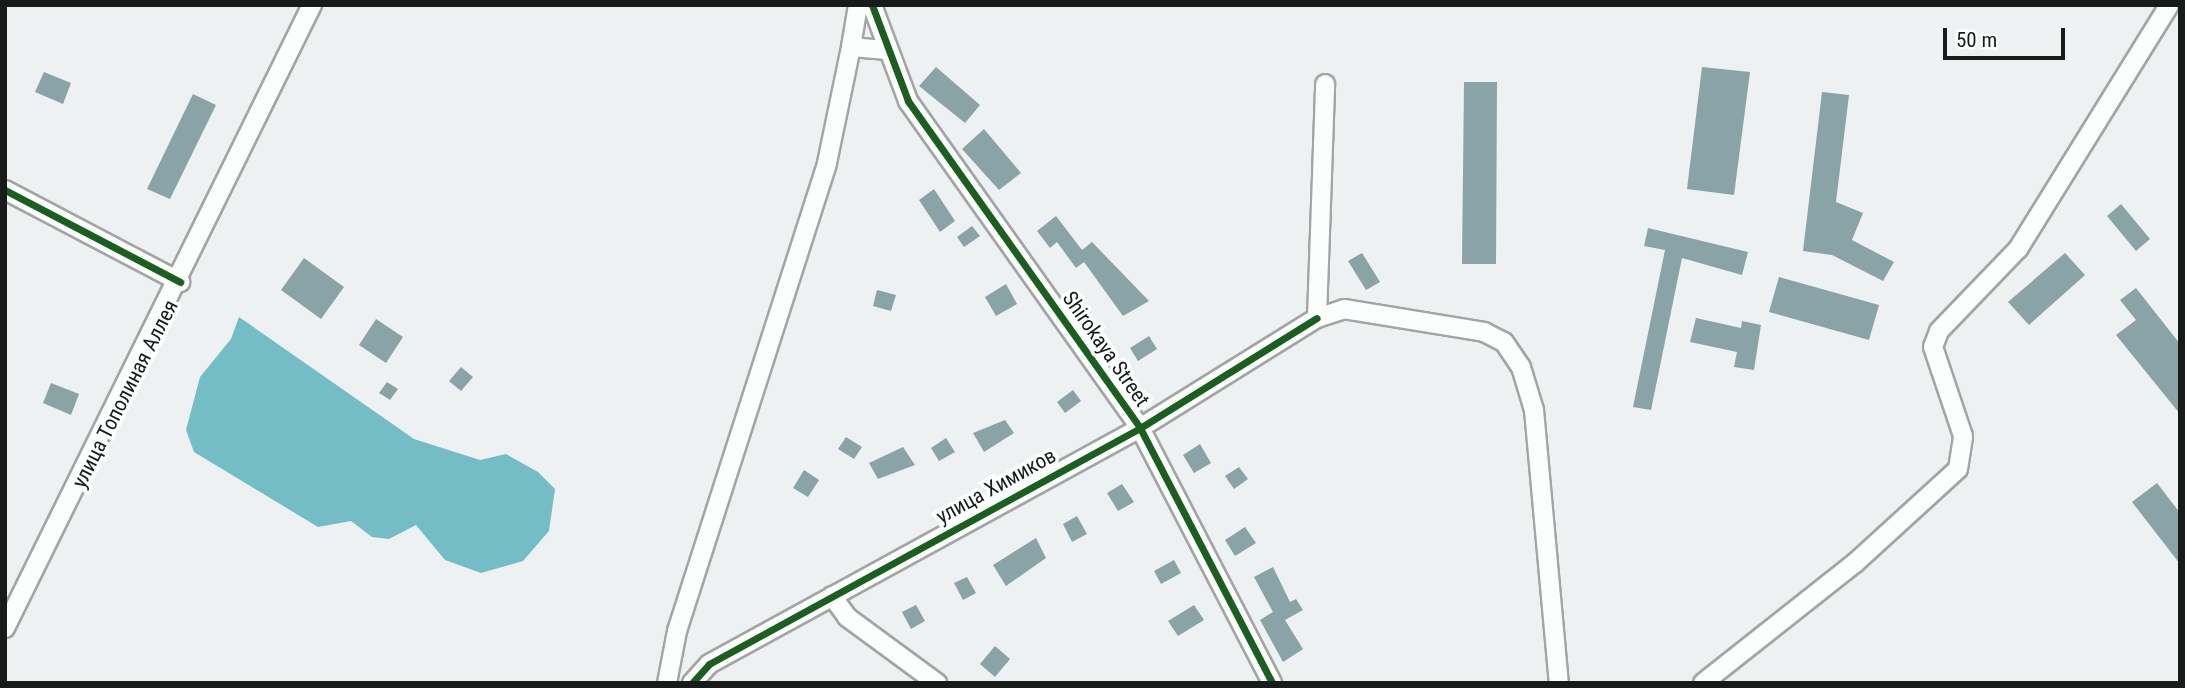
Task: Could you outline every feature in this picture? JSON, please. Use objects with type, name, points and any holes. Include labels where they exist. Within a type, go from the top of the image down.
[{"type":"street","name":"улица Тополиная Аллея","points":[[5,628],[180,282],[312,5]]},
{"type":"street","points":[[667,683],[677,631],[827,163],[858,5]]},
{"type":"street","name":"Shirokaya Street","points":[[872,5],[908,101],[1140,428],[1272,683]]},
{"type":"street","points":[[1703,683],[1855,563],[1958,469],[1963,436],[1933,347],[1939,331],[2018,248],[2169,5]]},
{"type":"street","points":[[851,47],[887,50]]},
{"type":"street","points":[[1317,318],[1325,84]]},
{"type":"street","points":[[5,190],[180,282]]},
{"type":"street","name":"улица Химиков","points":[[692,683],[709,664],[1140,428],[1317,318],[1344,309],[1484,332],[1510,351],[1534,410],[1559,683]]},
{"type":"street","points":[[832,596],[847,617],[937,683]]},
{"type":"water","points":[[239,317],[414,439],[480,460],[506,454],[538,472],[555,489],[549,531],[523,561],[481,573],[445,560],[416,525],[389,539],[372,537],[351,521],[318,527],[194,452],[186,430],[200,377],[231,339]]},
{"type":"building","points":[[936,67],[980,105],[965,123],[919,86]]},
{"type":"building","points":[[1702,67],[1750,72],[1734,195],[1687,189]]},
{"type":"building","points":[[44,72],[71,83],[63,104],[35,92]]},
{"type":"building","points":[[1464,82],[1497,82],[1496,264],[1462,264]]},
{"type":"building","points":[[1822,92],[1849,95],[1836,202],[1863,213],[1852,240],[1894,262],[1883,281],[1832,255],[1803,251]]},
{"type":"building","points":[[193,94],[216,105],[170,199],[147,189]]},
{"type":"building","points":[[984,129],[1021,173],[999,190],[962,149]]},
{"type":"building","points":[[934,189],[955,221],[940,232],[919,200]]},
{"type":"building","points":[[2121,204],[2150,239],[2136,251],[2107,216]]},
{"type":"building","points":[[1056,216],[1082,250],[1092,242],[1149,301],[1123,316],[1084,262],[1076,268],[1057,242],[1050,248],[1037,231]]},
{"type":"building","points":[[972,226],[980,236],[964,247],[957,237]]},
{"type":"building","points":[[1648,228],[1748,252],[1742,275],[1682,258],[1651,410],[1633,407],[1665,250],[1644,246]]},
{"type":"building","points":[[1362,253],[1380,282],[1366,290],[1348,261]]},
{"type":"building","points":[[2065,253],[2085,275],[2029,325],[2008,302]]},
{"type":"building","points":[[304,258],[344,287],[321,319],[281,290]]},
{"type":"building","points":[[1779,277],[1879,305],[1869,340],[1769,312]]},
{"type":"building","points":[[1006,284],[1017,304],[996,316],[985,297]]},
{"type":"building","points":[[2136,288],[2180,344],[2180,414],[2116,335],[2136,320],[2120,300]]},
{"type":"building","points":[[877,290],[896,295],[891,311],[873,306]]},
{"type":"building","points":[[1696,318],[1741,328],[1742,321],[1761,325],[1754,370],[1734,367],[1737,352],[1690,342]]},
{"type":"building","points":[[376,319],[403,337],[386,363],[359,345]]},
{"type":"building","points":[[1149,336],[1157,349],[1138,361],[1130,348]]},
{"type":"building","points":[[461,367],[473,377],[461,391],[449,381]]},
{"type":"building","points":[[387,382],[398,389],[390,400],[379,393]]},
{"type":"building","points":[[51,383],[79,394],[71,415],[43,403]]},
{"type":"building","points":[[1073,390],[1081,401],[1065,413],[1057,402]]},
{"type":"building","points":[[1005,420],[1014,433],[984,452],[973,433]]},
{"type":"building","points":[[846,437],[862,447],[854,459],[838,449]]},
{"type":"building","points":[[946,438],[955,452],[939,461],[931,448]]},
{"type":"building","points":[[1200,444],[1211,463],[1194,473],[1183,455]]},
{"type":"building","points":[[903,447],[915,465],[878,479],[869,463]]},
{"type":"building","points":[[1239,467],[1248,479],[1234,489],[1225,476]]},
{"type":"building","points":[[804,470],[819,480],[808,497],[793,488]]},
{"type":"building","points":[[2157,483],[2180,513],[2180,564],[2132,502]]},
{"type":"building","points":[[1122,484],[1134,502],[1118,511],[1107,493]]},
{"type":"building","points":[[1077,516],[1087,534],[1072,542],[1063,524]]},
{"type":"building","points":[[1245,527],[1256,543],[1235,556],[1225,540]]},
{"type":"building","points":[[1036,538],[1046,558],[1006,586],[993,565]]},
{"type":"building","points":[[1174,560],[1181,573],[1161,584],[1154,571]]},
{"type":"building","points":[[1273,567],[1290,602],[1296,599],[1303,610],[1285,620],[1303,649],[1283,662],[1260,620],[1273,612],[1254,577]]},
{"type":"building","points":[[967,577],[976,593],[963,600],[954,583]]},
{"type":"building","points":[[916,605],[925,621],[911,629],[902,612]]},
{"type":"building","points":[[1194,605],[1204,620],[1178,636],[1168,621]]},
{"type":"building","points":[[995,646],[1010,659],[995,677],[980,664]]},
{"type":"cycle path","points":[[872,5],[908,101],[1140,428],[1272,683]]},
{"type":"cycle path","points":[[5,190],[180,282]]},
{"type":"cycle path","points":[[692,683],[709,664],[1140,428],[1317,318]]}]
